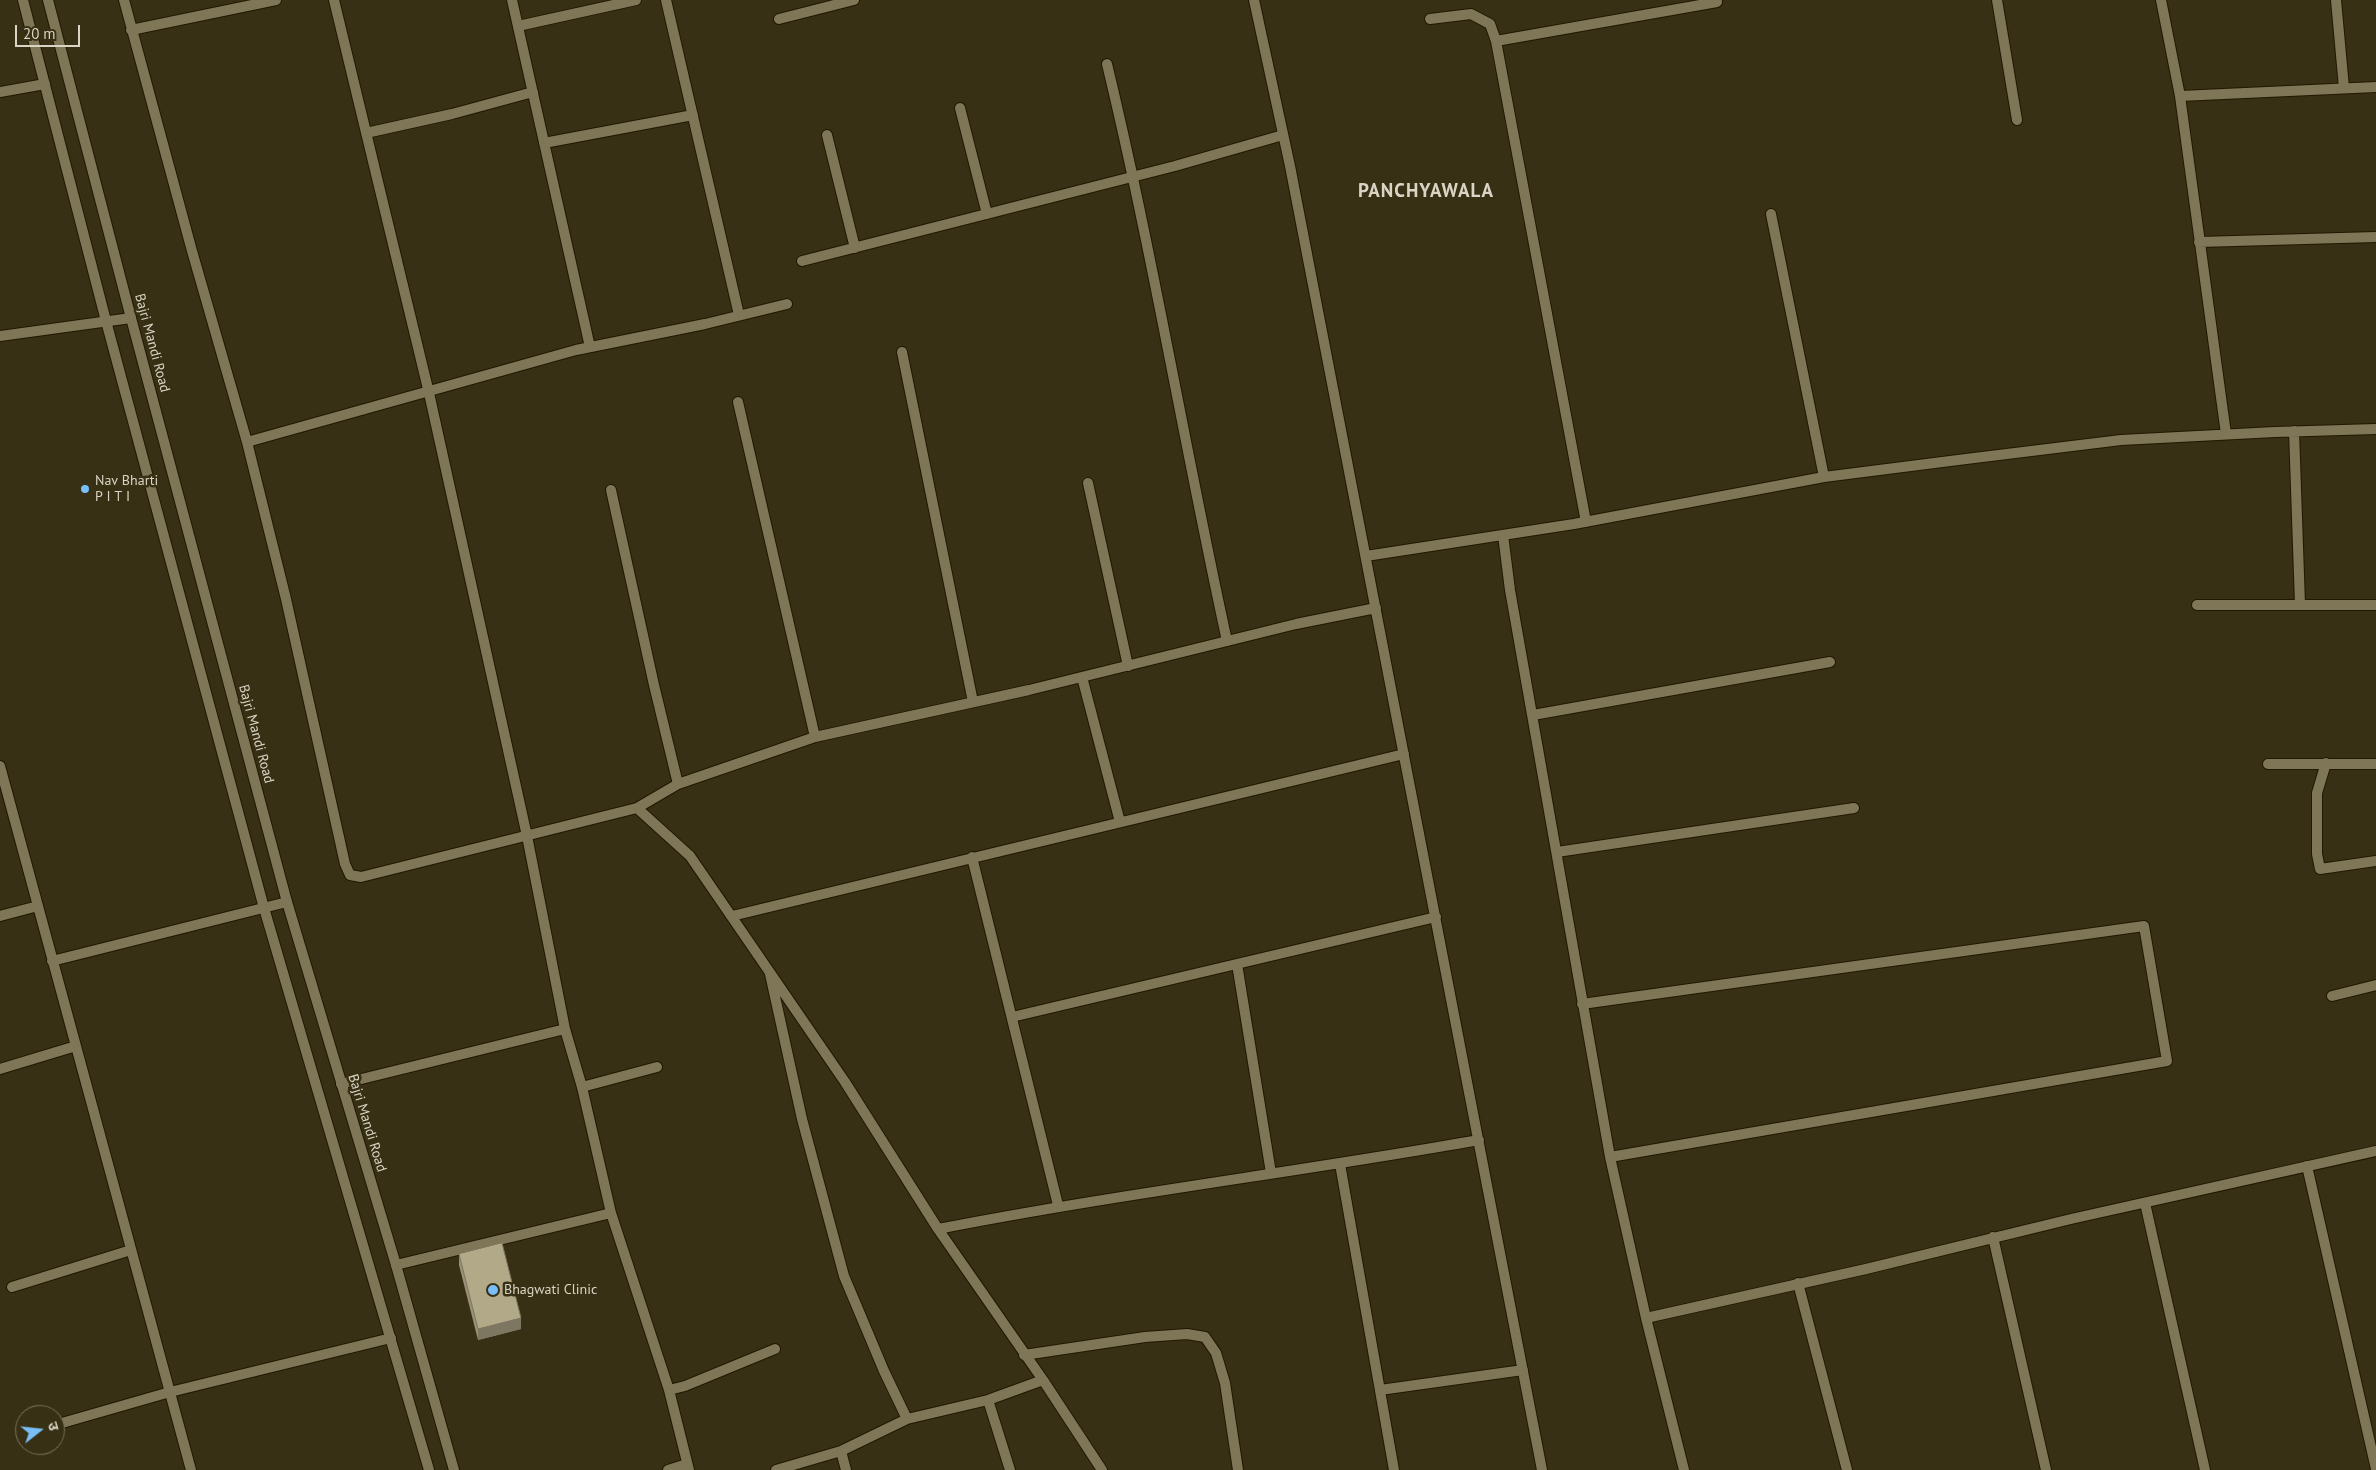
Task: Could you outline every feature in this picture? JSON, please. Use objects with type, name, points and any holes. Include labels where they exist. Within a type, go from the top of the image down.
[{"type":"street","points":[[23,0],[106,321],[264,908],[429,1470]]},
{"type":"street","name":"Bajri Mandi Road","points":[[48,0],[287,902],[396,1265],[454,1470]]},
{"type":"street","points":[[124,0],[247,442],[286,599],[345,864],[350,876],[361,877],[637,808],[678,784],[814,737],[1376,608]]},
{"type":"street","points":[[131,30],[276,0]]},
{"type":"street","points":[[334,0],[429,392],[527,836],[565,1029],[582,1087],[611,1213],[670,1390],[688,1467],[668,1470]]},
{"type":"street","points":[[512,0],[590,347]]},
{"type":"street","points":[[518,26],[636,0]]},
{"type":"street","points":[[666,0],[739,315]]},
{"type":"street","points":[[779,19],[854,0]]},
{"type":"street","points":[[1254,0],[1283,135],[1366,556],[1542,1470]]},
{"type":"street","points":[[1996,0],[2017,120]]},
{"type":"street","points":[[2161,0],[2180,96],[2226,434]]},
{"type":"street","points":[[2336,0],[2344,88]]},
{"type":"street","points":[[1496,41],[1717,2]]},
{"type":"street","points":[[1430,19],[1471,14],[1490,24],[1496,41],[1586,522]]},
{"type":"street","points":[[1107,64],[1134,176],[1176,383],[1201,522],[1227,641]]},
{"type":"street","points":[[0,92],[45,84]]},
{"type":"street","points":[[2180,96],[2376,86]]},
{"type":"street","points":[[366,133],[452,114],[532,92]]},
{"type":"street","points":[[960,108],[986,214]]},
{"type":"street","points":[[544,143],[692,114]]},
{"type":"street","points":[[827,135],[854,248]]},
{"type":"street","points":[[802,261],[1134,176],[1283,135]]},
{"type":"street","points":[[1771,214],[1824,477]]},
{"type":"street","points":[[2199,242],[2376,237]]},
{"type":"street","points":[[247,442],[590,347],[787,304]]},
{"type":"street","points":[[0,336],[131,318]]},
{"type":"street","points":[[902,352],[973,702]]},
{"type":"street","points":[[738,402],[814,737]]},
{"type":"street","points":[[1366,556],[1586,522],[1824,477],[2121,440],[2294,431],[2376,429]]},
{"type":"street","points":[[2294,431],[2300,604]]},
{"type":"street","points":[[1088,484],[1128,666]]},
{"type":"street","points":[[611,490],[678,784]]},
{"type":"street","points":[[1503,535],[1510,590],[1610,1157],[1646,1318],[1684,1470]]},
{"type":"street","points":[[2197,605],[2376,605]]},
{"type":"street","points":[[1533,715],[1830,662]]},
{"type":"street","points":[[1082,677],[1120,822]]},
{"type":"street","points":[[732,916],[1404,754]]},
{"type":"street","points":[[2326,763],[2317,793],[2317,854],[2320,869],[2376,861]]},
{"type":"street","points":[[2268,764],[2376,764]]},
{"type":"street","points":[[0,768],[191,1470]]},
{"type":"street","points":[[637,808],[690,856],[845,1082],[938,1229],[1043,1380],[1102,1470]]},
{"type":"street","points":[[1557,852],[1854,808]]},
{"type":"street","points":[[972,857],[1058,1205]]},
{"type":"street","points":[[52,960],[287,902]]},
{"type":"street","points":[[0,916],[38,906]]},
{"type":"street","points":[[1012,1017],[1436,917]]},
{"type":"street","points":[[1582,1004],[2144,926],[2167,1061],[1610,1157]]},
{"type":"street","points":[[1237,964],[1271,1173]]},
{"type":"street","points":[[768,968],[802,1119],[844,1276],[884,1371],[907,1419]]},
{"type":"street","points":[[2332,996],[2376,985]]},
{"type":"street","points":[[341,1084],[565,1029]]},
{"type":"street","points":[[0,1069],[76,1046]]},
{"type":"street","points":[[582,1087],[657,1067]]},
{"type":"street","points":[[938,1229],[1058,1205],[1340,1164],[1478,1140]]},
{"type":"street","points":[[1646,1318],[1993,1237],[2376,1151]]},
{"type":"street","points":[[1340,1164],[1394,1470]]},
{"type":"street","points":[[2307,1166],[2376,1468]]},
{"type":"street","points":[[2145,1203],[2205,1470]]},
{"type":"street","points":[[396,1265],[611,1213]]},
{"type":"street","points":[[1993,1237],[2046,1470]]},
{"type":"street","points":[[12,1287],[131,1250]]},
{"type":"street","points":[[1798,1283],[1847,1470]]},
{"type":"street","points":[[1024,1355],[1145,1338],[1187,1334],[1204,1337],[1216,1353],[1225,1383],[1238,1470]]},
{"type":"street","points":[[65,1422],[170,1392],[391,1338]]},
{"type":"street","points":[[670,1390],[685,1386],[775,1349]]},
{"type":"street","points":[[1380,1390],[1523,1370]]},
{"type":"street","points":[[776,1470],[841,1451],[907,1419],[988,1400],[1043,1380]]},
{"type":"street","points":[[988,1400],[1010,1470]]},
{"type":"street","points":[[841,1451],[846,1470]]},
{"type":"building","points":[[502,1243],[521,1318],[478,1329],[459,1254]]},
{"type":"place","name":"Nav Bharti P I T I","points":[[85,489]]},
{"type":"place","name":"Bhagwati Clinic","points":[[493,1290]]},
{"type":"district","name":"PANCHYAWALA","points":[[1426,192]]}]
